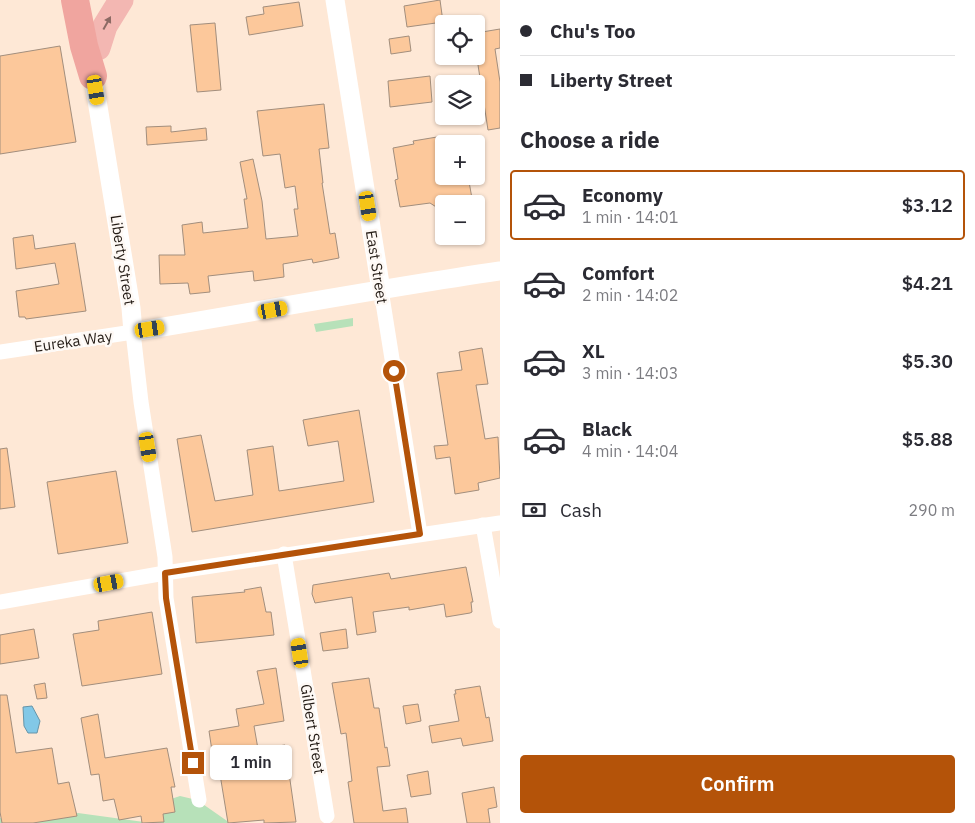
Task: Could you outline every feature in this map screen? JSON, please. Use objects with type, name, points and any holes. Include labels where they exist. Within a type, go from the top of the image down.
[{"type":"highway","points":[[75,0],[84,46],[93,76]]},
{"type":"highway","points":[[98,48],[105,26],[120,0]]},
{"type":"street","name":"East Street","points":[[335,0],[420,534]]},
{"type":"street","name":"Liberty Street","points":[[98,48],[93,76],[130,306],[165,573],[166,598],[199,800]]},
{"type":"street","name":"Eureka Way","points":[[0,352],[133,332],[500,271]]},
{"type":"street","points":[[0,602],[165,573],[500,522]]},
{"type":"street","points":[[483,525],[500,621]]},
{"type":"street","name":"Gilbert Street","points":[[284,554],[327,816]]},
{"type":"green space","points":[[353,318],[353,326],[316,332],[314,324]]},
{"type":"green space","points":[[180,796],[197,800],[230,823],[32,823],[78,813],[144,822],[171,799]]},
{"type":"green space","points":[[0,818],[32,823],[0,823]]},
{"type":"water","points":[[32,706],[40,721],[37,733],[28,733],[24,726],[23,707]]},
{"type":"building","points":[[440,0],[442,15],[435,15],[435,23],[407,27],[404,6]]},
{"type":"building","points":[[299,2],[303,26],[249,35],[246,17],[264,14],[263,7]]},
{"type":"building","points":[[215,23],[221,90],[197,92],[190,25]]},
{"type":"building","points":[[500,29],[500,48],[495,49],[500,82],[500,128],[488,130],[485,110],[485,75],[480,75],[478,65],[485,65],[485,32]]},
{"type":"building","points":[[409,36],[411,51],[391,54],[389,39]]},
{"type":"building","points":[[60,46],[76,142],[0,154],[0,56]]},
{"type":"building","points":[[430,76],[432,102],[390,107],[388,81]]},
{"type":"building","points":[[324,104],[329,148],[319,149],[322,183],[330,234],[335,233],[339,258],[313,263],[312,259],[283,264],[284,277],[254,281],[253,271],[208,276],[210,292],[190,294],[188,283],[160,284],[159,255],[185,255],[182,225],[202,222],[203,233],[248,228],[244,199],[247,199],[240,162],[253,159],[262,201],[266,239],[298,236],[294,209],[298,209],[295,186],[285,188],[280,154],[263,156],[257,111]]},
{"type":"building","points":[[171,126],[171,132],[206,128],[207,140],[147,145],[146,127]]},
{"type":"building","points":[[435,137],[435,185],[470,185],[471,195],[435,195],[435,206],[430,203],[400,207],[395,180],[398,179],[393,148],[414,144],[413,141]]},
{"type":"building","points":[[33,235],[35,249],[75,243],[86,311],[26,319],[25,317],[19,317],[16,291],[59,284],[55,263],[16,269],[13,238]]},
{"type":"building","points":[[482,348],[488,384],[476,385],[485,439],[498,437],[500,478],[478,483],[479,490],[455,494],[450,457],[436,459],[434,446],[448,445],[437,373],[462,370],[459,352]]},
{"type":"building","points":[[359,410],[374,502],[192,532],[177,439],[201,435],[215,501],[253,495],[247,450],[273,446],[279,491],[344,481],[338,441],[308,446],[303,420]]},
{"type":"building","points":[[7,448],[15,507],[0,509],[0,449]]},
{"type":"building","points":[[116,471],[128,543],[58,554],[47,482]]},
{"type":"building","points":[[466,567],[473,602],[471,602],[472,612],[446,617],[444,604],[409,610],[409,607],[373,612],[376,632],[357,635],[352,597],[315,603],[312,594],[313,585],[389,573],[391,579]]},
{"type":"building","points":[[261,587],[266,612],[271,612],[274,635],[196,643],[192,597],[245,592],[244,590]]},
{"type":"building","points":[[152,612],[162,674],[82,686],[73,634],[99,630],[98,621]]},
{"type":"building","points":[[34,629],[39,658],[0,664],[0,635]]},
{"type":"building","points":[[346,629],[348,648],[323,651],[320,633]]},
{"type":"building","points":[[276,668],[284,721],[254,726],[258,749],[285,745],[296,822],[264,823],[264,820],[228,823],[216,750],[212,751],[209,731],[239,726],[236,709],[264,704],[257,671]]},
{"type":"building","points":[[369,678],[374,708],[379,708],[385,748],[387,747],[390,766],[377,767],[383,811],[406,808],[408,823],[354,823],[348,782],[352,781],[346,733],[341,734],[332,683]]},
{"type":"building","points":[[45,683],[47,698],[37,699],[34,685]]},
{"type":"building","points":[[480,686],[486,718],[489,717],[493,741],[463,746],[461,738],[432,743],[429,726],[459,721],[454,694],[456,694],[455,690]]},
{"type":"building","points":[[0,695],[7,695],[16,753],[52,748],[58,784],[69,782],[77,816],[33,823],[2,823],[0,812]]},
{"type":"building","points":[[418,704],[421,721],[406,724],[403,706]]},
{"type":"building","points":[[98,714],[105,758],[167,748],[175,787],[171,787],[175,812],[163,814],[164,822],[142,823],[141,816],[119,820],[114,799],[103,801],[99,774],[91,775],[81,718]]},
{"type":"building","points":[[428,771],[431,794],[411,797],[407,775]]},
{"type":"building","points":[[494,787],[497,807],[488,809],[490,823],[467,823],[462,793]]},
{"type":"route","points":[[193,763],[166,598],[165,573],[420,534],[394,371]]}]
